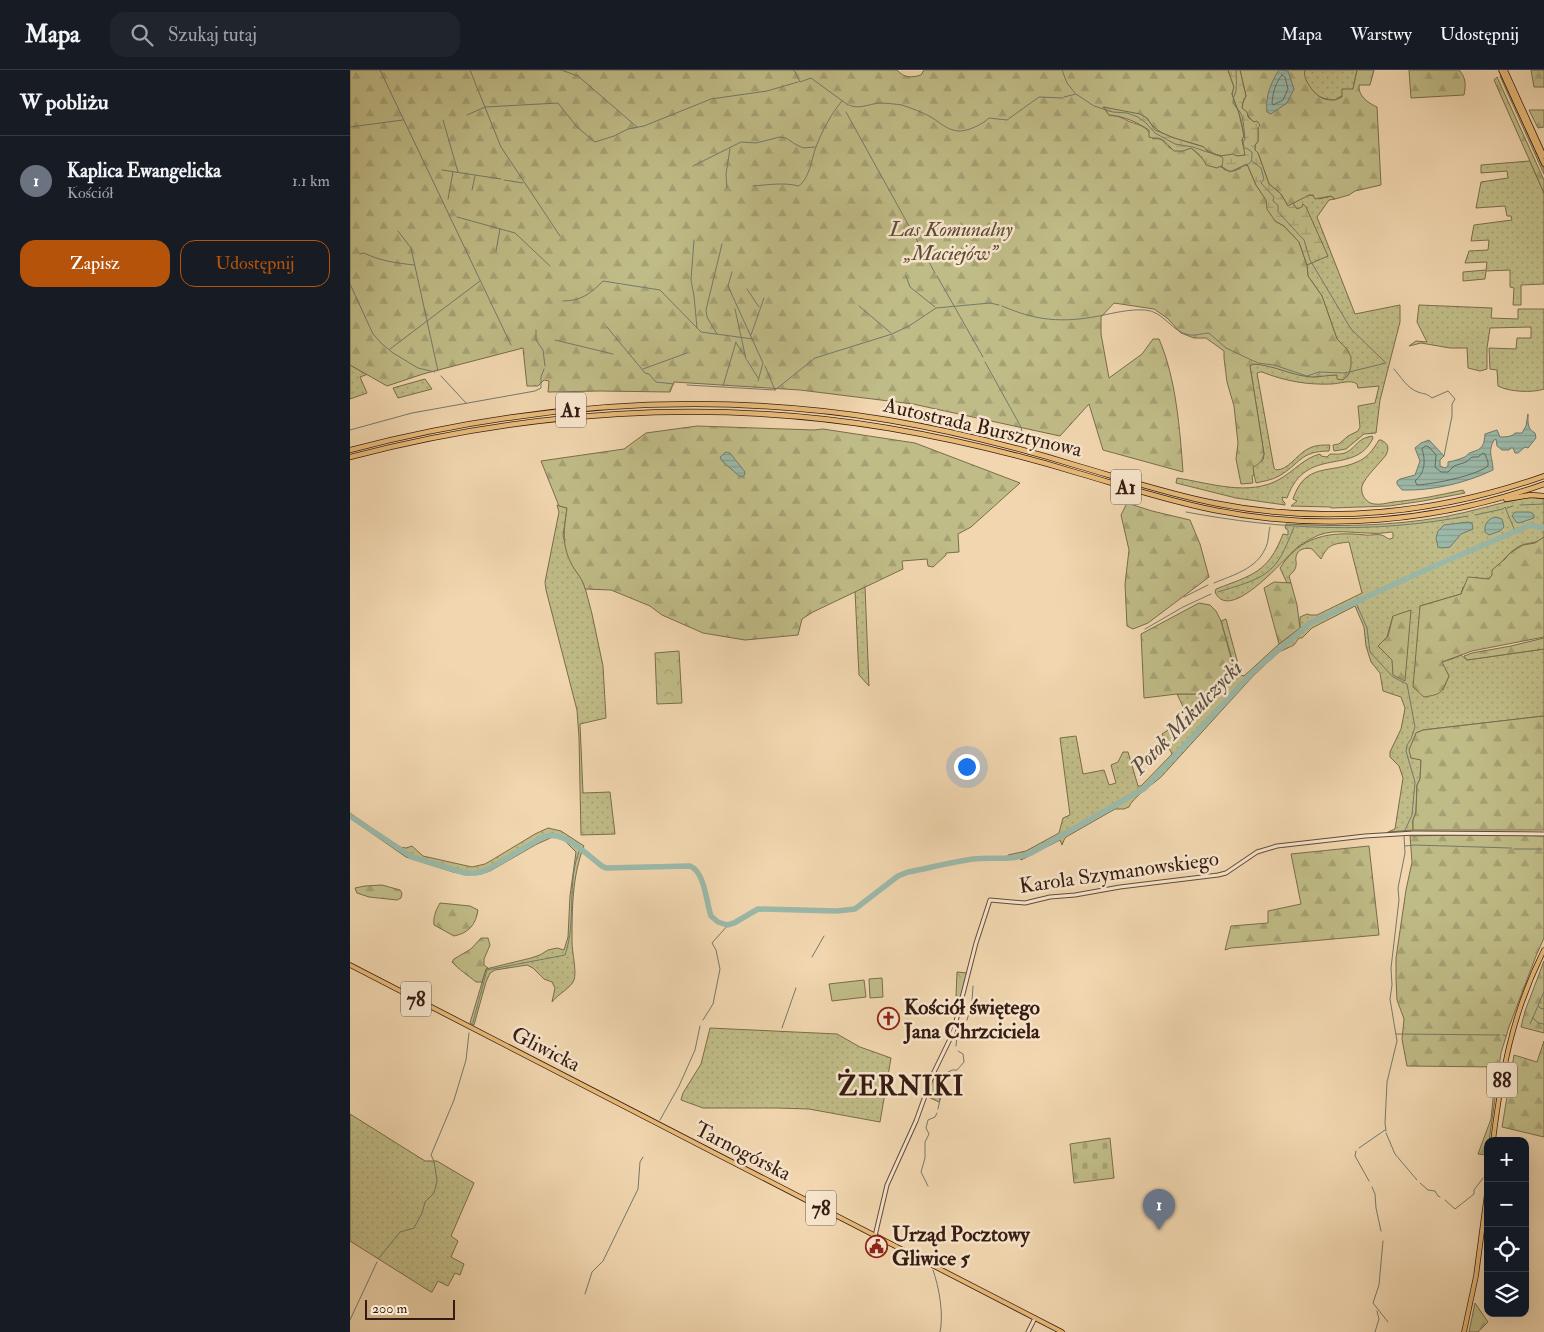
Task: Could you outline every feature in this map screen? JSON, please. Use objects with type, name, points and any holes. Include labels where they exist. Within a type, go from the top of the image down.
[{"type":"highway","name":"Autostrada Bursztynowa","points":[[350,450],[422,432],[498,418],[577,409],[651,405],[729,405],[796,409],[877,419],[953,432],[1197,499],[1237,507],[1292,513],[1362,514],[1424,507],[1479,496],[1544,476]]},
{"type":"highway","name":"Autostrada Bursztynowa","points":[[350,457],[415,441],[490,427],[559,418],[653,412],[735,413],[819,418],[886,427],[962,442],[1041,462],[1180,502],[1262,518],[1320,521],[1378,520],[1432,514],[1492,500],[1544,484]]},
{"type":"highway","points":[[1492,500],[1531,495],[1544,496]]},
{"type":"main road","points":[[1503,70],[1544,156]]},
{"type":"main road","points":[[1503,70],[1544,164]]},
{"type":"main road","name":"88","points":[[1494,1137],[1500,1087],[1509,1045],[1525,993],[1544,950]]},
{"type":"main road","name":"Gliwicka","points":[[350,965],[596,1092]]},
{"type":"main road","name":"Tarnogórska","points":[[596,1092],[1062,1332]]},
{"type":"main road","points":[[1464,1332],[1472,1297],[1484,1214]]},
{"type":"street","name":"Karola Szymanowskiego","points":[[875,1236],[887,1185],[916,1121],[932,1074],[953,1034],[976,944],[990,900],[1025,903],[1050,897],[1087,894],[1120,887],[1218,875],[1226,873],[1257,852],[1278,846],[1414,833],[1544,834]]},
{"type":"street","points":[[1028,1332],[1035,1318]]},
{"type":"green space","name":"Las Komunalny „Maciejów”","points":[[350,70],[897,70],[902,75],[911,77],[921,75],[924,70],[1228,70],[1234,87],[1232,94],[1239,113],[1246,155],[1228,156],[1211,153],[1201,146],[1164,134],[1157,130],[1147,118],[1104,107],[1109,115],[1143,127],[1153,139],[1162,140],[1175,150],[1191,148],[1205,161],[1220,166],[1225,170],[1239,168],[1247,164],[1256,185],[1266,199],[1275,221],[1284,226],[1299,242],[1307,265],[1308,276],[1322,296],[1337,339],[1347,349],[1351,357],[1349,374],[1343,380],[1337,379],[1337,375],[1312,377],[1261,365],[1253,364],[1250,366],[1264,454],[1260,462],[1253,467],[1253,483],[1241,484],[1236,459],[1238,443],[1234,406],[1227,382],[1224,351],[1206,338],[1194,338],[1181,333],[1167,318],[1154,309],[1114,303],[1101,317],[1101,334],[1109,378],[1142,354],[1153,339],[1159,339],[1170,370],[1179,422],[1183,472],[1103,450],[1089,404],[1060,436],[913,404],[800,390],[674,382],[670,392],[548,392],[549,381],[544,380],[538,386],[527,386],[523,348],[423,374],[387,386],[350,365]]},
{"type":"green space","points":[[1228,70],[1240,70],[1246,96],[1293,203],[1309,195],[1319,199],[1331,196],[1335,199],[1329,200],[1317,217],[1355,314],[1400,305],[1400,322],[1380,400],[1376,433],[1364,434],[1346,449],[1334,451],[1333,445],[1339,444],[1348,436],[1358,431],[1360,427],[1358,406],[1375,403],[1379,386],[1358,388],[1357,384],[1352,382],[1331,384],[1305,383],[1279,378],[1262,372],[1257,373],[1274,468],[1276,470],[1284,468],[1309,448],[1330,445],[1329,451],[1312,453],[1279,476],[1256,483],[1252,466],[1263,460],[1264,454],[1250,366],[1253,364],[1267,365],[1314,377],[1337,375],[1347,349],[1337,339],[1322,296],[1308,276],[1307,265]]},
{"type":"green space","points":[[1228,70],[1240,70],[1246,96],[1242,108],[1247,112],[1248,117],[1254,122],[1257,121],[1260,125],[1255,150],[1258,153],[1269,184],[1281,194],[1288,206],[1293,203],[1297,209],[1302,207],[1303,204],[1306,207],[1328,256],[1307,265],[1299,242],[1284,226],[1275,221],[1267,209],[1266,200],[1256,185],[1247,164],[1230,172],[1221,166],[1217,168],[1206,165],[1200,155],[1191,148],[1183,151],[1174,151],[1161,139],[1149,137],[1149,130],[1125,118],[1109,115],[1103,107],[1140,114],[1147,118],[1155,130],[1204,147],[1208,152],[1220,156],[1245,155],[1242,125],[1232,94],[1234,87]]},
{"type":"green space","points":[[1240,70],[1305,70],[1305,78],[1309,86],[1319,96],[1328,100],[1335,100],[1342,97],[1342,89],[1353,89],[1357,70],[1374,70],[1370,85],[1359,85],[1359,89],[1364,99],[1377,107],[1381,185],[1355,191],[1335,199],[1331,196],[1315,199],[1313,195],[1309,195],[1288,206],[1281,194],[1269,184],[1258,153],[1255,150],[1255,145],[1258,141],[1258,128],[1242,108],[1246,96]]},
{"type":"green space","points":[[1305,70],[1357,70],[1353,89],[1335,100],[1323,98],[1312,90],[1305,78]]},
{"type":"green space","points":[[1409,70],[1459,70],[1465,81],[1464,95],[1411,98]]},
{"type":"green space","points":[[1531,70],[1544,70],[1544,87],[1534,87]]},
{"type":"green space","points":[[1500,76],[1544,169],[1544,174]]},
{"type":"green space","points":[[1497,77],[1544,180],[1544,193],[1494,80]]},
{"type":"green space","points":[[1529,110],[1544,110],[1544,127],[1538,128]]},
{"type":"green space","points":[[1530,161],[1544,193],[1544,284],[1521,285],[1521,305],[1513,305],[1514,288],[1510,287],[1510,270],[1486,271],[1485,279],[1463,281],[1463,272],[1486,270],[1487,262],[1465,263],[1469,251],[1488,250],[1489,240],[1471,241],[1474,225],[1512,220],[1511,216],[1507,216],[1505,206],[1476,208],[1481,182],[1508,178],[1507,171],[1481,173],[1481,165]]},
{"type":"green space","points":[[1419,305],[1492,308],[1491,318],[1518,319],[1518,309],[1544,309],[1544,389],[1534,391],[1508,390],[1498,386],[1497,370],[1490,369],[1489,348],[1516,349],[1517,338],[1531,338],[1531,327],[1490,328],[1487,348],[1487,369],[1480,371],[1468,368],[1467,348],[1450,348],[1421,343],[1409,346],[1416,341],[1427,342],[1417,322]]},
{"type":"green space","points":[[350,365],[368,374],[360,377],[367,393],[350,399]]},
{"type":"green space","points":[[425,379],[432,389],[398,398],[393,388]]},
{"type":"green space","points":[[697,426],[823,429],[915,443],[1020,483],[971,527],[958,534],[959,552],[946,553],[933,567],[928,566],[927,559],[902,561],[903,569],[802,619],[798,635],[745,640],[703,633],[662,615],[650,606],[611,590],[585,589],[566,550],[564,531],[567,508],[559,506],[541,461],[624,449],[646,433]]},
{"type":"green space","points":[[1372,436],[1373,438],[1365,450],[1355,456],[1306,471],[1295,482],[1287,498],[1282,497],[1285,505],[1236,498],[1176,483],[1177,478],[1242,488],[1268,484],[1285,476],[1314,456],[1320,454],[1327,457],[1330,454],[1345,453],[1363,439]]},
{"type":"green space","points":[[1379,440],[1386,443],[1388,450],[1362,486],[1363,495],[1368,502],[1381,504],[1420,499],[1463,490],[1465,493],[1389,506],[1331,508],[1291,506],[1297,501],[1293,499],[1304,479],[1319,471],[1347,466],[1361,460],[1370,453]]},
{"type":"green space","points":[[1530,497],[1544,499],[1544,537],[1512,551],[1489,579],[1482,580],[1476,577],[1463,587],[1461,594],[1420,606],[1443,690],[1449,676],[1441,662],[1461,655],[1467,660],[1544,649],[1544,716],[1423,730],[1416,733],[1411,758],[1421,759],[1413,830],[1388,832],[1395,829],[1403,778],[1399,766],[1390,757],[1390,752],[1401,729],[1405,708],[1401,697],[1383,691],[1380,673],[1371,662],[1366,646],[1364,627],[1355,606],[1312,628],[1302,638],[1299,638],[1294,645],[1279,652],[1254,675],[1161,777],[1138,795],[1129,807],[1115,809],[1066,837],[1062,845],[1060,840],[1021,860],[1020,858],[1006,860],[1008,855],[1026,851],[1059,833],[1063,818],[1070,815],[1060,738],[1076,736],[1083,774],[1104,770],[1109,785],[1116,783],[1111,765],[1118,762],[1123,752],[1128,752],[1138,786],[1141,786],[1172,754],[1162,734],[1188,717],[1177,694],[1218,694],[1224,691],[1228,679],[1233,673],[1233,662],[1221,621],[1226,619],[1241,675],[1244,676],[1279,644],[1300,628],[1300,617],[1307,614],[1317,615],[1362,593],[1349,542],[1332,546],[1326,550],[1321,559],[1312,549],[1300,550],[1296,557],[1294,571],[1289,576],[1291,583],[1287,583],[1280,568],[1288,557],[1245,595],[1233,600],[1222,600],[1215,592],[1216,589],[1249,576],[1265,565],[1283,534],[1288,535],[1288,530],[1285,528],[1286,524],[1384,524],[1454,515]],"holes":[[[1325,533],[1393,533],[1393,538],[1389,539],[1380,535],[1328,535],[1306,542],[1288,557],[1299,546],[1309,540]],[[1393,616],[1392,660],[1378,646],[1387,637]]]},
{"type":"green space","points":[[1127,503],[1190,520],[1200,544],[1209,577],[1148,623],[1133,629],[1127,626],[1125,584],[1129,550],[1121,515]]},
{"type":"green space","points":[[557,505],[567,508],[563,536],[576,571],[583,580],[603,666],[606,718],[580,724],[583,793],[610,792],[615,834],[581,835],[577,710],[545,582],[559,512]]},
{"type":"green space","points":[[1544,537],[1544,637],[1472,651],[1442,662],[1449,676],[1441,692],[1424,697],[1413,687],[1420,606],[1461,594],[1468,577],[1489,579],[1492,575],[1492,570],[1510,553],[1523,545],[1535,543]]},
{"type":"green space","points":[[1274,582],[1291,583],[1297,605],[1300,628],[1279,644],[1264,588]]},
{"type":"green space","points":[[865,587],[869,686],[859,675],[855,591]]},
{"type":"green space","points":[[1199,603],[1210,605],[1216,611],[1221,621],[1234,669],[1224,692],[1218,694],[1177,694],[1144,698],[1141,634]]},
{"type":"green space","points":[[1411,610],[1405,681],[1393,675],[1392,660],[1378,646],[1388,636],[1393,616]]},
{"type":"green space","points":[[1544,638],[1544,649],[1467,660],[1464,656],[1472,653]]},
{"type":"green space","points":[[679,651],[682,703],[657,704],[655,653]]},
{"type":"green space","points":[[1544,716],[1544,830],[1413,830],[1421,760],[1411,758],[1409,750],[1416,733],[1423,730]]},
{"type":"green space","points":[[350,813],[399,847],[406,848],[412,846],[423,856],[472,867],[485,864],[548,828],[561,831],[584,846],[577,869],[573,893],[572,942],[575,972],[572,983],[552,1002],[555,988],[552,982],[544,979],[533,968],[527,965],[495,970],[490,973],[486,982],[474,1025],[470,1023],[486,969],[531,958],[548,950],[557,948],[564,950],[568,937],[570,896],[576,852],[564,840],[555,836],[490,871],[468,875],[406,857],[350,818]]},
{"type":"green space","points":[[1502,834],[1544,836],[1544,938],[1509,1027],[1499,1067],[1407,1066],[1402,1039],[1404,1019],[1397,1000],[1396,958],[1412,862],[1410,836]]},
{"type":"green space","points":[[1369,846],[1379,935],[1225,950],[1231,926],[1268,923],[1268,911],[1301,904],[1291,854]]},
{"type":"green space","points":[[382,885],[400,890],[402,893],[401,898],[397,900],[369,897],[357,893],[355,888],[365,886]]},
{"type":"green space","points":[[440,903],[470,906],[478,910],[476,920],[464,933],[454,936],[434,925],[435,914]]},
{"type":"green space","points":[[481,938],[488,938],[490,945],[484,959],[484,965],[488,968],[482,982],[476,982],[452,962],[471,949]]},
{"type":"green space","points":[[1544,961],[1544,1033],[1521,1027]]},
{"type":"green space","points":[[957,972],[967,973],[961,998],[956,996]]},
{"type":"green space","points":[[882,978],[883,997],[870,998],[869,979]]},
{"type":"green space","points":[[864,980],[866,997],[832,1001],[829,984]]},
{"type":"green space","points":[[710,1028],[837,1034],[860,1047],[891,1058],[880,1122],[809,1109],[703,1108],[681,1100],[683,1093],[701,1064]]},
{"type":"green space","points":[[1544,1041],[1544,1137],[1502,1127],[1514,1055],[1537,1062]]},
{"type":"green space","points":[[1496,1069],[1499,1070],[1490,1137],[1484,1137],[1491,1119]]},
{"type":"green space","points":[[932,1078],[946,1085],[939,1102],[926,1096]]},
{"type":"green space","points":[[350,1114],[425,1161],[437,1161],[474,1183],[451,1236],[458,1241],[451,1257],[464,1264],[460,1275],[455,1273],[448,1286],[438,1281],[431,1292],[350,1241]]},
{"type":"green space","points":[[1110,1138],[1114,1178],[1074,1183],[1070,1144]]},
{"type":"green space","points":[[1484,1138],[1484,1155],[1478,1154]]},
{"type":"green space","points":[[1475,1303],[1488,1322],[1478,1332],[1469,1332]]},
{"type":"water","points":[[1279,70],[1288,71],[1294,89],[1287,103],[1271,114],[1267,112],[1268,95]]},
{"type":"water","points":[[1528,414],[1529,427],[1535,433],[1536,438],[1528,448],[1525,447],[1518,453],[1515,453],[1513,448],[1502,450],[1497,446],[1496,439],[1494,440],[1491,452],[1493,470],[1483,475],[1437,488],[1402,490],[1397,484],[1397,481],[1400,479],[1415,475],[1420,461],[1415,448],[1421,443],[1429,440],[1444,456],[1440,460],[1440,466],[1445,468],[1448,466],[1448,462],[1465,457],[1481,448],[1485,434],[1497,430],[1500,437],[1522,433],[1526,426]]},
{"type":"water","points":[[726,452],[730,453],[745,472],[744,476],[739,476],[722,461],[720,457]]},
{"type":"water","points":[[1515,512],[1530,512],[1534,515],[1534,518],[1519,523],[1512,516]]},
{"type":"water","points":[[1495,517],[1502,519],[1504,527],[1500,531],[1489,535],[1485,532],[1486,524]]},
{"type":"water","points":[[1472,523],[1473,529],[1461,534],[1450,547],[1438,547],[1436,538],[1438,531],[1444,525]]},
{"type":"waterway","points":[[380,70],[511,345]]},
{"type":"waterway","points":[[470,70],[501,147],[560,236]]},
{"type":"waterway","points":[[561,70],[578,76],[637,127]]},
{"type":"waterway","points":[[793,70],[800,82],[811,78],[848,105]]},
{"type":"waterway","points":[[1062,70],[1067,83],[1075,93]]},
{"type":"waterway","points":[[1236,70],[1236,91],[1233,102],[1243,119],[1244,148],[1252,152],[1251,161],[1244,166]]},
{"type":"waterway","points":[[467,115],[485,107],[558,103],[577,127],[595,142],[628,129],[644,126],[711,99],[767,91],[798,82]]},
{"type":"waterway","points":[[1064,97],[1076,94],[1094,106],[1138,117],[1155,133],[1175,144],[1193,147],[1222,157],[1222,167],[1229,171],[1241,168]]},
{"type":"waterway","points":[[849,105],[860,107],[879,103],[902,105],[928,115],[943,126],[962,131],[975,127],[989,118],[1007,120],[1039,97],[1063,98]]},
{"type":"waterway","points":[[753,186],[782,184],[798,186],[802,183],[824,129],[842,101]]},
{"type":"waterway","points":[[846,112],[935,273]]},
{"type":"waterway","points":[[350,127],[403,120]]},
{"type":"waterway","points":[[443,120],[458,172]]},
{"type":"waterway","points":[[693,166],[741,142],[756,143],[780,137],[786,138],[803,148],[815,147]]},
{"type":"waterway","points":[[727,188],[726,174],[730,149]]},
{"type":"waterway","points":[[1252,161],[1261,168],[1264,179],[1261,183],[1274,197],[1273,201],[1278,205],[1278,212],[1304,240],[1310,260],[1351,329],[1385,362]]},
{"type":"waterway","points":[[442,170],[501,179]]},
{"type":"waterway","points":[[448,199],[453,172]]},
{"type":"waterway","points":[[472,190],[475,176]]},
{"type":"waterway","points":[[504,180],[523,183]]},
{"type":"waterway","points":[[457,217],[515,233],[550,266]]},
{"type":"waterway","points":[[496,251],[500,229]]},
{"type":"waterway","points":[[398,231],[411,248],[438,371]]},
{"type":"waterway","points":[[694,240],[691,280],[697,328]]},
{"type":"waterway","points":[[717,334],[707,317],[706,310],[722,244]]},
{"type":"waterway","points":[[360,254],[364,253],[382,260],[414,265]]},
{"type":"waterway","points":[[732,272],[728,286],[763,363],[758,381]]},
{"type":"waterway","points":[[906,276],[910,287],[935,307]]},
{"type":"waterway","points":[[937,276],[983,357]]},
{"type":"waterway","points":[[390,349],[480,281]]},
{"type":"waterway","points":[[563,301],[575,300],[585,296],[603,281],[660,290],[701,332],[753,339]]},
{"type":"waterway","points":[[350,284],[373,334],[382,344],[418,368],[435,372]]},
{"type":"waterway","points":[[747,289],[759,307]]},
{"type":"waterway","points":[[751,335],[764,298]]},
{"type":"waterway","points":[[687,385],[775,390],[815,358],[892,334],[909,326],[936,308],[990,303],[999,305]]},
{"type":"waterway","points":[[859,306],[891,333]]},
{"type":"waterway","points":[[1002,306],[1038,318],[1061,320],[1073,320],[1133,310],[1152,311],[1184,333],[1192,335],[1209,333],[1226,348],[1258,363],[1274,365],[1307,376],[1319,372],[1345,373],[1386,363]]},
{"type":"waterway","points":[[735,309],[746,359]]},
{"type":"waterway","points":[[607,327],[645,373],[649,374],[656,382],[674,384]]},
{"type":"waterway","points":[[536,330],[536,340],[543,350],[545,366]]},
{"type":"waterway","points":[[555,340],[613,354]]},
{"type":"waterway","points":[[723,386],[736,342]]},
{"type":"waterway","points":[[736,343],[745,356]]},
{"type":"waterway","points":[[643,369],[687,353]]},
{"type":"waterway","points":[[747,360],[758,378]]},
{"type":"waterway","points":[[985,362],[1022,432]]},
{"type":"waterway","points":[[765,366],[775,390]]},
{"type":"waterway","points":[[350,430],[412,413],[535,391],[541,388],[541,377],[544,369]]},
{"type":"waterway","points":[[1394,369],[1404,382],[1414,390],[1432,398],[1448,391],[1455,399],[1452,404],[1452,416],[1444,456]]},
{"type":"waterway","points":[[441,376],[466,403]]},
{"type":"waterway","points":[[1520,505],[1544,504]]},
{"type":"waterway","points":[[1507,508],[1513,506]]},
{"type":"waterway","points":[[1475,515],[1505,507],[1515,531]]},
{"type":"waterway","points":[[1186,512],[1257,523],[1327,528],[1397,526],[1468,516]]},
{"type":"waterway","name":"Potok Mikulczycki","points":[[350,816],[412,857],[465,873],[487,870],[543,837],[551,835],[566,839],[606,868],[690,866],[695,869],[702,881],[711,916],[718,922],[727,925],[758,909],[837,911],[855,909],[898,876],[908,872],[965,860],[1009,858],[1031,853],[1145,788],[1253,672],[1310,623],[1423,571],[1530,525],[1544,528]]},
{"type":"waterway","points":[[1214,583],[1236,574],[1256,562],[1266,546],[1270,527]]},
{"type":"waterway","points":[[1218,592],[1254,580],[1269,571],[1281,556],[1294,527]]},
{"type":"waterway","points":[[1184,597],[1208,585]]},
{"type":"waterway","points":[[1145,629],[1183,607],[1211,594]]},
{"type":"waterway","points":[[1357,605],[1367,628],[1370,652],[1393,677],[1407,684],[1415,727],[1406,751],[1415,782],[1412,815],[1405,830]]},
{"type":"waterway","points":[[1386,1131],[1387,1082],[1397,1041],[1390,999],[1392,985],[1391,968],[1399,900],[1398,888],[1405,853],[1404,836]]},
{"type":"waterway","points":[[1405,846],[1510,848]]},
{"type":"waterway","points":[[473,1022],[487,970],[565,955],[569,942],[573,875],[580,849]]},
{"type":"waterway","points":[[1514,849],[1542,849]]},
{"type":"waterway","points":[[703,1020],[713,1004],[720,969],[716,950],[712,943],[729,924]]},
{"type":"waterway","points":[[812,957],[824,936]]},
{"type":"waterway","points":[[972,1001],[973,986]]},
{"type":"waterway","points":[[782,1028],[796,988]]},
{"type":"waterway","points":[[1544,992],[1538,1005],[1544,1009]]},
{"type":"waterway","points":[[967,1020],[972,1004]]},
{"type":"waterway","points":[[1530,1024],[1538,1006]]},
{"type":"waterway","points":[[1533,1018],[1538,1023],[1544,1024]]},
{"type":"waterway","points":[[660,1120],[679,1086],[695,1050],[700,1026]]},
{"type":"waterway","points":[[379,1258],[400,1232],[414,1228],[422,1213],[425,1202],[434,1193],[437,1181],[434,1161],[431,1155],[454,1100],[466,1060],[469,1033]]},
{"type":"waterway","points":[[1396,1034],[1500,1035]]},
{"type":"waterway","points":[[956,1046],[957,1037]]},
{"type":"waterway","points":[[941,1076],[952,1070],[957,1070],[964,1062],[963,1054],[958,1051]]},
{"type":"waterway","points":[[938,1109],[941,1095],[939,1090],[940,1081]]},
{"type":"waterway","points":[[928,1186],[921,1172],[925,1158],[925,1142],[929,1134],[926,1128],[928,1120],[935,1117],[937,1113]]},
{"type":"waterway","points":[[1359,1148],[1385,1130]]},
{"type":"waterway","points":[[1386,1133],[1395,1154],[1417,1180]]},
{"type":"waterway","points":[[1356,1151],[1355,1156],[1369,1181]]},
{"type":"waterway","points":[[585,1294],[592,1272],[603,1261],[638,1189],[640,1162],[643,1157]]},
{"type":"waterway","points":[[1445,1200],[1455,1209],[1474,1194],[1474,1190],[1483,1178]]},
{"type":"waterway","points":[[1420,1183],[1428,1190],[1435,1191],[1440,1197]]},
{"type":"waterway","points":[[1372,1187],[1375,1194],[1381,1231]]},
{"type":"waterway","points":[[932,1234],[936,1262]]},
{"type":"waterway","points":[[1383,1241],[1379,1285],[1373,1303],[1388,1322]]},
{"type":"waterway","points":[[350,1320],[377,1262]]},
{"type":"waterway","points":[[933,1270],[940,1301],[940,1332]]},
{"type":"waterway","points":[[1375,1332],[1379,1319],[1377,1311]]},
{"type":"place","name":"Kościół świętego Jana Chrzciciela","points":[[888,1019]]},
{"type":"place","name":"Kaplica Ewangelicka","points":[[1159,1230]]},
{"type":"place","name":"Urząd Pocztowy Gliwice 5","points":[[876,1246]]},
{"type":"district","name":"ŻERNIKI","points":[[901,1086]]}]
